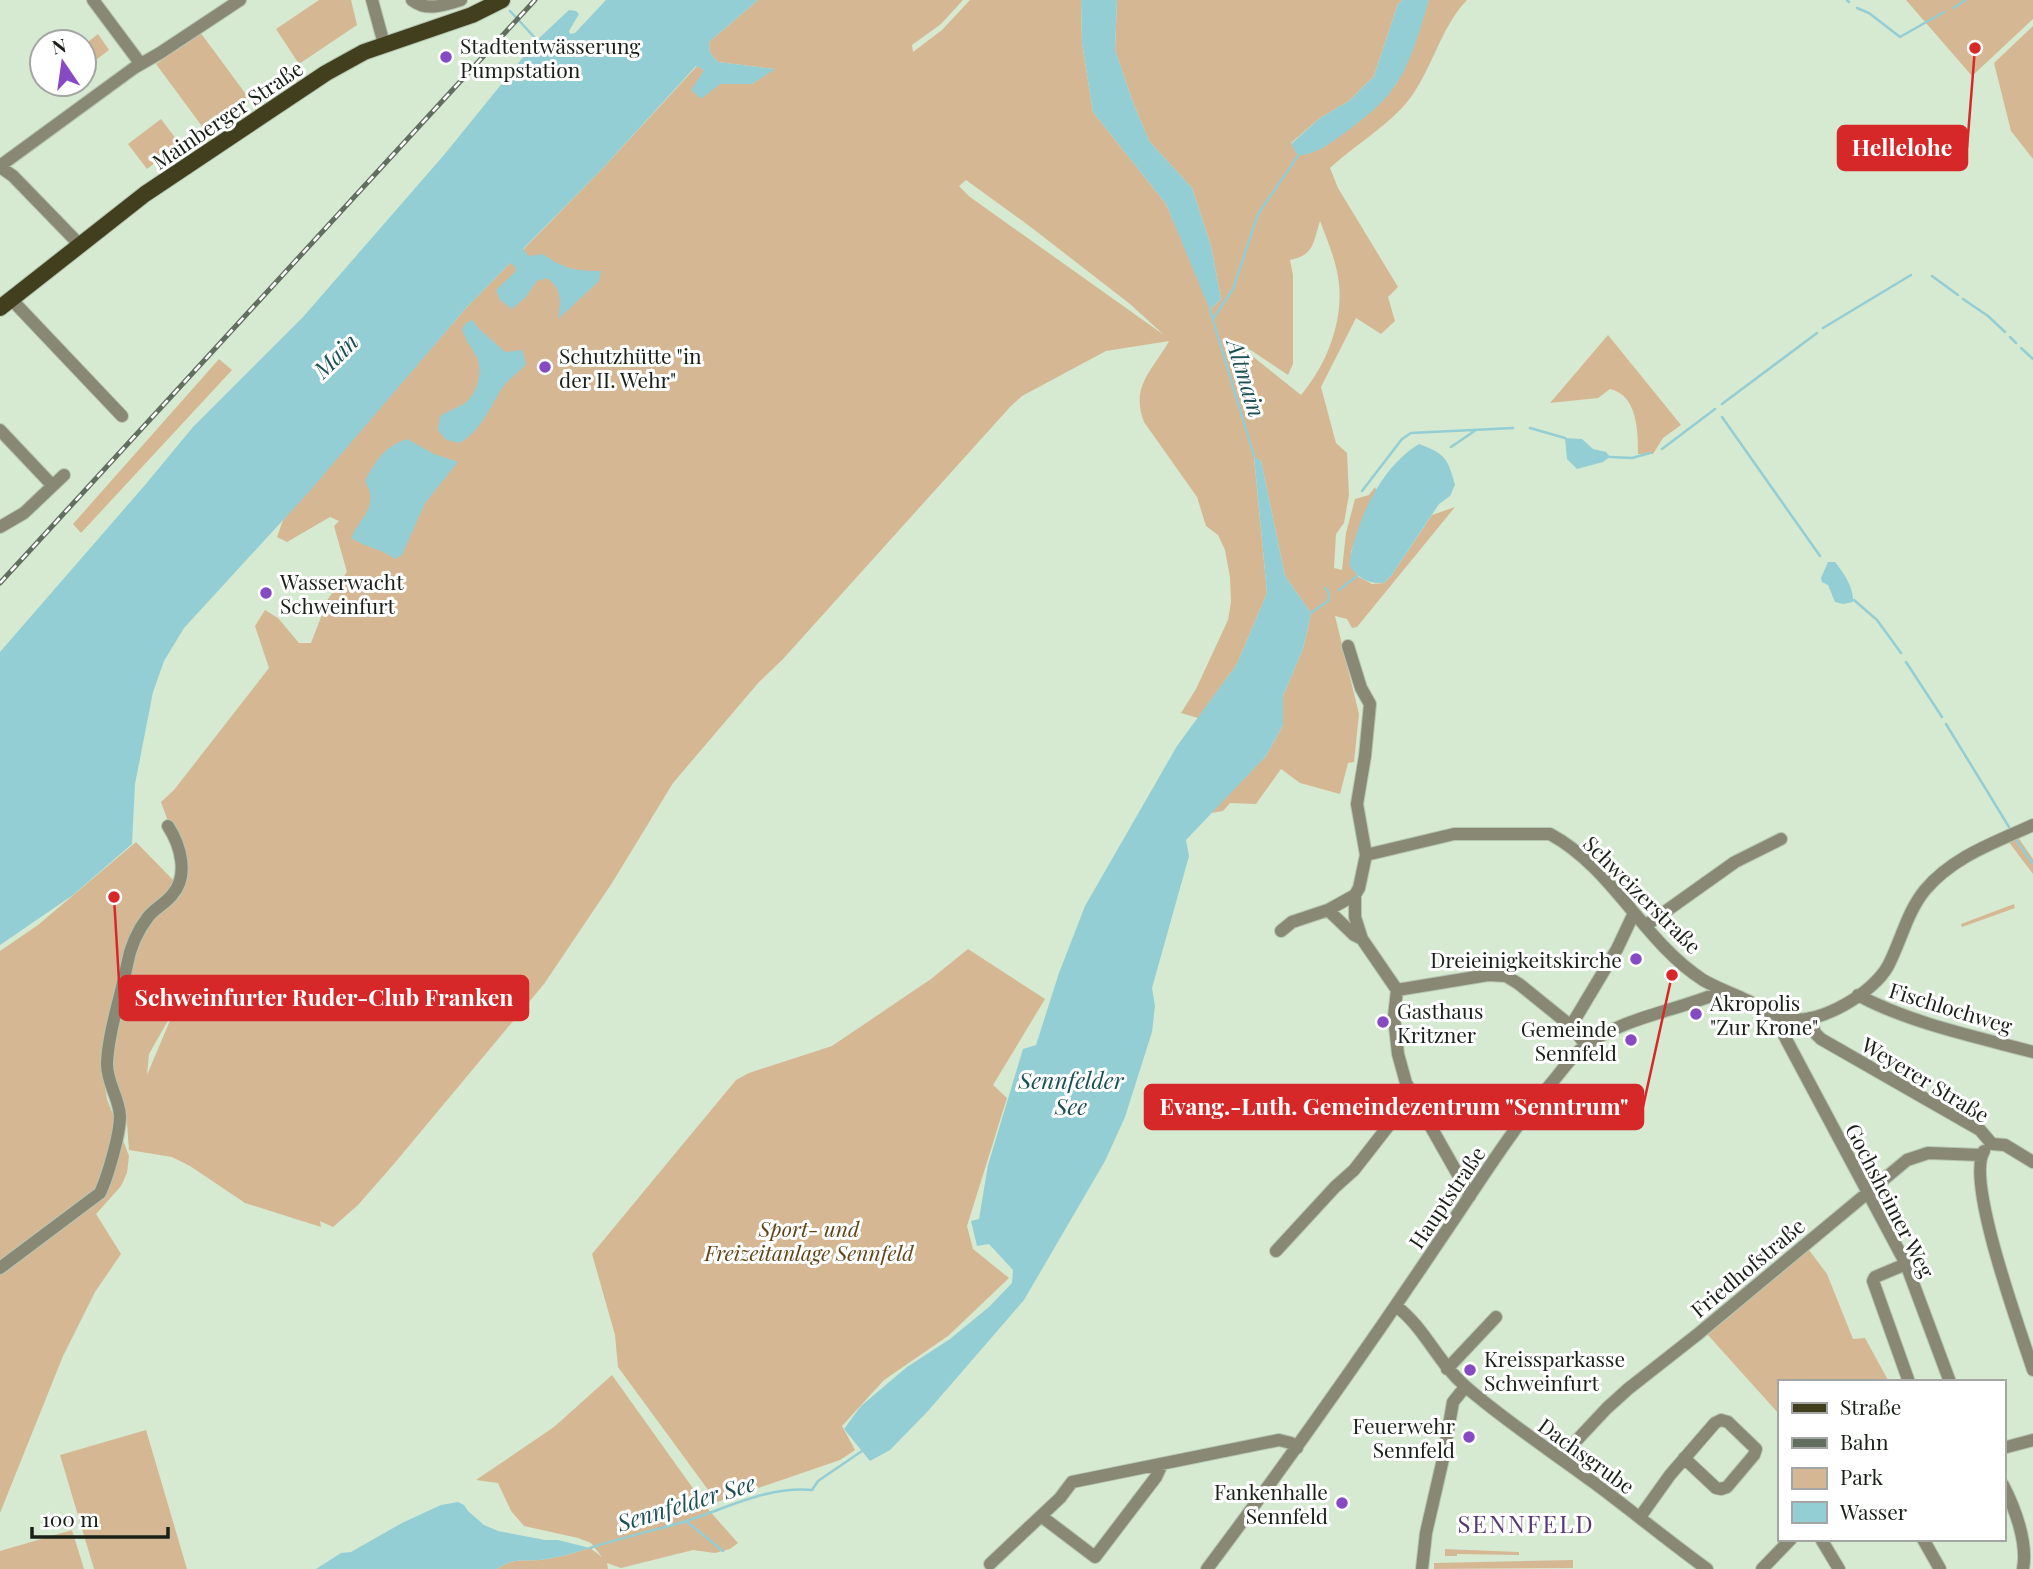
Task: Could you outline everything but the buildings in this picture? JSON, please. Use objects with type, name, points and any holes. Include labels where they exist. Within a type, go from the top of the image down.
[{"type":"main road","name":"Mainberger Straße","points":[[6,303],[145,194],[247,124],[339,66],[384,44],[472,15],[502,0]]},
{"type":"street","points":[[79,244],[13,176],[0,167],[140,63],[160,53],[240,0]]},
{"type":"street","points":[[372,0],[384,44]]},
{"type":"street","points":[[412,0],[419,5],[434,7],[461,0]]},
{"type":"street","points":[[95,1],[140,63]]},
{"type":"street","points":[[6,303],[52,345],[121,416]]},
{"type":"street","points":[[0,430],[52,485]]},
{"type":"street","points":[[0,527],[24,513],[64,475]]},
{"type":"street","points":[[1348,646],[1361,688],[1370,704],[1357,804],[1366,855],[1355,895],[1355,917],[1363,939],[1397,990],[1394,1017],[1398,1054],[1406,1083],[1470,1196]]},
{"type":"street","points":[[1723,991],[1791,1019],[1810,1018],[1834,1010],[1876,981],[1886,968],[1916,902],[1940,875],[1967,855],[2033,825]]},
{"type":"street","points":[[0,1268],[100,1193],[106,1179],[120,1116],[108,1080],[107,1062],[127,961],[141,926],[150,914],[173,894],[183,870],[168,826]]},
{"type":"street","name":"Schweizerstraße","points":[[1366,855],[1454,834],[1550,834],[1562,840],[1590,864],[1663,948],[1702,979],[1723,991]]},
{"type":"street","points":[[1645,926],[1735,862],[1781,839]]},
{"type":"street","points":[[1281,931],[1301,918],[1328,910],[1355,895]]},
{"type":"street","points":[[1328,910],[1354,935],[1363,939]]},
{"type":"street","points":[[1572,1026],[1617,949],[1634,913]]},
{"type":"street","points":[[1397,990],[1498,974],[1519,984],[1572,1026],[1586,1045]]},
{"type":"street","name":"Hauptstraße","points":[[1207,1569],[1297,1448],[1539,1098],[1577,1052],[1630,1021],[1723,991]]},
{"type":"street","name":"Fischlochweg","points":[[1858,995],[1871,1003],[1946,1029],[2033,1052]]},
{"type":"street","name":"Gochsheimer Weg","points":[[1781,1017],[1781,1028],[1787,1041],[1906,1264],[1949,1380]]},
{"type":"street","name":"Weyerer Straße","points":[[1810,1018],[1821,1039],[1980,1130],[1992,1144],[2005,1145],[2033,1162]]},
{"type":"street","points":[[1276,1251],[1354,1170],[1393,1120],[1416,1103]]},
{"type":"street","points":[[1992,1144],[1981,1155],[1980,1163],[1988,1230],[2033,1370]]},
{"type":"street","name":"Friedhofstraße","points":[[1560,1458],[1628,1389],[1907,1160],[1928,1153],[1981,1155]]},
{"type":"street","points":[[1906,1264],[1875,1277],[1873,1281],[1908,1380]]},
{"type":"street","name":"Dachsgrube","points":[[1396,1306],[1415,1324],[1447,1369],[1465,1387],[1522,1433],[1640,1517],[1705,1569]]},
{"type":"street","points":[[1447,1369],[1496,1317]]},
{"type":"street","points":[[1422,1569],[1426,1532],[1453,1402],[1465,1387]]},
{"type":"street","points":[[1640,1517],[1684,1458],[1715,1423],[1721,1420],[1728,1422],[1756,1449],[1727,1487],[1721,1489],[1716,1488],[1684,1458]]},
{"type":"street","points":[[990,1564],[1041,1516],[1072,1482],[1279,1440],[1291,1443],[1297,1448]]},
{"type":"street","points":[[2005,1447],[2033,1440]]},
{"type":"street","points":[[1041,1516],[1095,1557],[1156,1477],[1162,1464]]},
{"type":"street","points":[[2005,1490],[2018,1522],[2023,1569]]},
{"type":"street","points":[[1762,1569],[1789,1541]]},
{"type":"street","points":[[1822,1541],[1839,1569]]},
{"type":"street","points":[[1924,1541],[1940,1569]]},
{"type":"green space","points":[[319,0],[351,0],[357,25],[299,64],[276,29]]},
{"type":"green space","points":[[758,0],[963,0],[941,24],[912,45],[913,52],[942,30],[970,0],[1081,0],[1082,43],[1093,112],[1166,204],[1211,309],[1221,299],[1211,246],[1192,188],[1149,141],[1132,100],[1115,50],[1117,0],[1403,0],[1398,4],[1374,76],[1349,101],[1320,118],[1291,143],[1298,156],[1395,86],[1412,50],[1429,0],[1467,0],[1449,25],[1412,96],[1385,124],[1330,168],[1338,188],[1398,287],[1388,297],[1395,321],[1381,334],[1356,318],[1321,387],[1336,443],[1347,453],[1349,495],[1344,523],[1336,534],[1334,568],[1342,570],[1346,533],[1355,499],[1369,495],[1375,487],[1377,492],[1351,552],[1357,576],[1372,584],[1384,583],[1391,576],[1432,515],[1455,507],[1357,627],[1352,628],[1347,619],[1335,616],[1359,714],[1354,762],[1348,763],[1340,794],[1300,783],[1281,769],[1256,804],[1230,803],[1223,811],[1211,813],[1266,756],[1283,725],[1283,696],[1303,649],[1311,613],[1285,576],[1261,461],[1254,457],[1267,593],[1237,664],[1198,718],[1181,713],[1196,689],[1228,620],[1231,602],[1230,577],[1225,550],[1218,535],[1206,526],[1197,497],[1144,422],[1140,409],[1145,379],[1169,341],[1106,351],[1022,396],[1010,407],[783,659],[759,682],[673,783],[612,883],[544,984],[393,1165],[358,1205],[333,1227],[320,1221],[321,1227],[245,1203],[172,1157],[129,1150],[126,1111],[114,1098],[107,1062],[135,939],[173,894],[178,849],[161,802],[174,790],[269,668],[255,626],[265,610],[278,618],[299,643],[311,643],[328,599],[347,572],[334,526],[339,521],[330,517],[287,542],[277,537],[283,520],[466,308],[601,170],[697,66],[720,84],[752,84],[774,69],[718,62],[710,53],[709,42]],"holes":[[[966,180],[1130,304],[1164,335],[970,197],[959,186]],[[1320,221],[1332,252],[1340,299],[1331,343],[1318,371],[1301,395],[1251,355],[1230,343],[1243,345],[1288,375],[1293,364],[1293,275],[1290,260],[1304,255],[1314,241]],[[174,1010],[147,1075],[149,1054]]]},
{"type":"green space","points":[[1906,0],[2033,0],[2033,19],[1972,76]]},
{"type":"green space","points":[[2033,26],[2033,159],[2011,131],[1994,63]]},
{"type":"green space","points":[[200,32],[248,97],[204,129],[156,64]]},
{"type":"green space","points":[[98,34],[109,50],[98,58]]},
{"type":"green space","points":[[161,119],[180,144],[147,169],[128,144]]},
{"type":"green space","points":[[1608,335],[1681,425],[1663,438],[1653,454],[1638,454],[1634,416],[1626,399],[1619,393],[1610,389],[1598,398],[1550,403]]},
{"type":"green space","points":[[219,359],[232,370],[81,533],[73,524]]},
{"type":"green space","points":[[2015,833],[2033,859],[2033,874],[2005,837]]},
{"type":"green space","points":[[136,842],[175,882],[121,967],[101,1061],[107,1099],[129,1156],[127,1173],[121,1186],[96,1214],[121,1254],[95,1292],[63,1356],[0,1513],[0,951],[38,925]]},
{"type":"green space","points":[[2014,904],[2015,908],[1962,927],[1961,924]]},
{"type":"green space","name":"Sport- und Freizeitanlage Sennfeld","points":[[968,949],[1045,999],[993,1085],[1007,1098],[967,1226],[973,1249],[1009,1278],[948,1336],[884,1380],[842,1426],[855,1450],[840,1460],[717,1502],[618,1367],[615,1335],[592,1254],[736,1080],[749,1073],[832,1046],[931,979]]},
{"type":"green space","points":[[1809,1250],[1827,1274],[1853,1339],[1865,1338],[1888,1380],[1778,1380],[1778,1413],[1707,1334]]},
{"type":"green space","points":[[612,1375],[707,1508],[738,1543],[730,1549],[715,1553],[693,1550],[621,1568],[607,1563],[608,1569],[497,1569],[513,1562],[546,1559],[590,1548],[602,1557],[591,1543],[524,1526],[511,1511],[498,1483],[476,1480],[554,1427]]},
{"type":"green space","points":[[146,1430],[187,1569],[94,1569],[60,1455]]},
{"type":"green space","points":[[72,1530],[84,1569],[0,1569],[0,1551]]},
{"type":"green space","points":[[1445,1549],[1519,1552],[1519,1555],[1445,1556]]},
{"type":"green space","points":[[1573,1560],[1573,1568],[1434,1569],[1434,1563]]},
{"type":"water","name":"Main","points":[[606,0],[758,0],[709,42],[710,53],[718,62],[775,69],[752,84],[720,84],[701,99],[691,90],[704,70],[696,66],[601,170],[523,249],[529,256],[543,254],[570,268],[601,271],[599,281],[558,319],[559,296],[547,278],[537,281],[525,298],[512,309],[500,300],[496,290],[516,271],[510,263],[466,308],[307,494],[184,628],[164,661],[153,692],[135,784],[132,844],[73,895],[0,945],[0,652],[193,427],[303,317],[444,155],[537,40],[569,10],[579,14],[569,31],[570,34],[575,33]]},
{"type":"water","name":"Altmain","points":[[1081,0],[1117,0],[1115,50],[1132,100],[1149,141],[1192,188],[1211,246],[1221,299],[1210,310],[1166,204],[1093,112],[1082,43]]},
{"type":"water","points":[[1403,0],[1429,0],[1411,56],[1394,87],[1378,106],[1346,132],[1318,150],[1298,156],[1291,144],[1320,118],[1349,101],[1374,76],[1398,4]]},
{"type":"water","points":[[473,320],[477,327],[505,352],[522,350],[526,364],[504,385],[480,425],[460,443],[446,440],[438,430],[440,416],[469,399],[478,382],[479,363],[462,329],[466,323]]},
{"type":"water","points":[[1565,438],[1582,439],[1593,449],[1606,452],[1610,457],[1603,462],[1577,469],[1567,459]]},
{"type":"water","points":[[407,439],[434,454],[458,462],[425,503],[402,555],[395,559],[351,538],[370,504],[371,497],[365,481],[369,473],[387,450]]},
{"type":"water","points":[[1419,444],[1444,458],[1455,485],[1450,496],[1439,504],[1391,576],[1384,583],[1368,581],[1349,565],[1357,531],[1382,481],[1405,454]]},
{"type":"water","name":"Sennfelder See","points":[[1254,456],[1261,461],[1285,576],[1311,613],[1303,649],[1283,696],[1283,725],[1266,756],[1186,840],[1189,856],[1152,988],[1155,1006],[1152,1032],[1125,1117],[1105,1161],[1024,1300],[928,1411],[890,1450],[870,1461],[844,1429],[861,1406],[907,1367],[950,1339],[989,1307],[1012,1283],[1013,1270],[989,1244],[977,1246],[971,1221],[979,1219],[988,1165],[1023,1049],[1036,1045],[1059,973],[1085,906],[1177,746],[1237,664],[1267,593]]},
{"type":"water","points":[[1828,562],[1835,562],[1845,576],[1852,591],[1853,602],[1835,602],[1828,585],[1822,582],[1821,578]]},
{"type":"water","name":"Sennfelder See","points":[[458,1502],[484,1525],[498,1531],[590,1548],[546,1559],[513,1562],[497,1569],[316,1569],[341,1553],[351,1552],[402,1523],[441,1505]]},
{"type":"waterway","points":[[1953,8],[1966,0]]},
{"type":"waterway","points":[[1857,8],[1869,13],[1900,37],[1944,12]]},
{"type":"waterway","points":[[510,11],[537,40]]},
{"type":"waterway","points":[[1213,319],[1233,289],[1258,214],[1298,156]]},
{"type":"waterway","points":[[1823,328],[1911,275]]},
{"type":"waterway","points":[[1932,276],[1958,295]]},
{"type":"waterway","points":[[1963,299],[2005,332]]},
{"type":"waterway","name":"Altmain","points":[[1210,310],[1254,456]]},
{"type":"waterway","points":[[1722,404],[1817,333]]},
{"type":"waterway","points":[[2010,337],[2016,343]]},
{"type":"waterway","points":[[2021,348],[2033,359]]},
{"type":"waterway","points":[[1662,449],[1715,409]]},
{"type":"waterway","points":[[1722,417],[1820,556]]},
{"type":"waterway","points":[[1362,491],[1402,439],[1411,433],[1513,428]]},
{"type":"waterway","points":[[1530,428],[1565,438]]},
{"type":"waterway","points":[[1451,447],[1476,430]]},
{"type":"waterway","points":[[1610,457],[1632,458],[1650,453]]},
{"type":"waterway","points":[[1339,590],[1357,576]]},
{"type":"waterway","points":[[1311,613],[1329,600],[1329,593],[1325,588]]},
{"type":"waterway","points":[[1854,600],[1877,620],[1901,653]]},
{"type":"waterway","points":[[1906,662],[1942,717]]},
{"type":"waterway","points":[[1946,724],[2009,827]]},
{"type":"waterway","points":[[2017,841],[2033,864]]},
{"type":"waterway","name":"Sennfelder See","points":[[590,1548],[683,1522],[762,1495],[778,1491],[812,1490],[818,1481],[862,1451]]},
{"type":"waterway","points":[[687,1522],[723,1551]]},
{"type":"railway","points":[[0,583],[535,0]]},
{"type":"place","name":"Hellelohe","points":[[1975,48]]},
{"type":"place","name":"Stadtentwässerung Pumpstation","points":[[446,57]]},
{"type":"place","name":"Schutzhütte \"in der II. Wehr\"","points":[[545,367]]},
{"type":"place","name":"Wasserwacht Schweinfurt","points":[[266,593]]},
{"type":"place","name":"Schweinfurter Ruder-Club Franken","points":[[114,897]]},
{"type":"place","name":"Dreieinigkeitskirche","points":[[1636,959]]},
{"type":"place","name":"Evang.-Luth. Gemeindezentrum \"Senntrum\"","points":[[1672,975]]},
{"type":"place","name":"Akropolis \"Zur Krone\"","points":[[1696,1014]]},
{"type":"place","name":"Gasthaus Kritzner","points":[[1383,1022]]},
{"type":"place","name":"Gemeinde Sennfeld","points":[[1631,1040]]},
{"type":"place","name":"Kreissparkasse Schweinfurt","points":[[1470,1370]]},
{"type":"place","name":"Feuerwehr Sennfeld","points":[[1469,1437]]},
{"type":"place","name":"Fankenhalle Sennfeld","points":[[1342,1503]]},
{"type":"district","name":"SENNFELD","points":[[1526,1523]]}]
